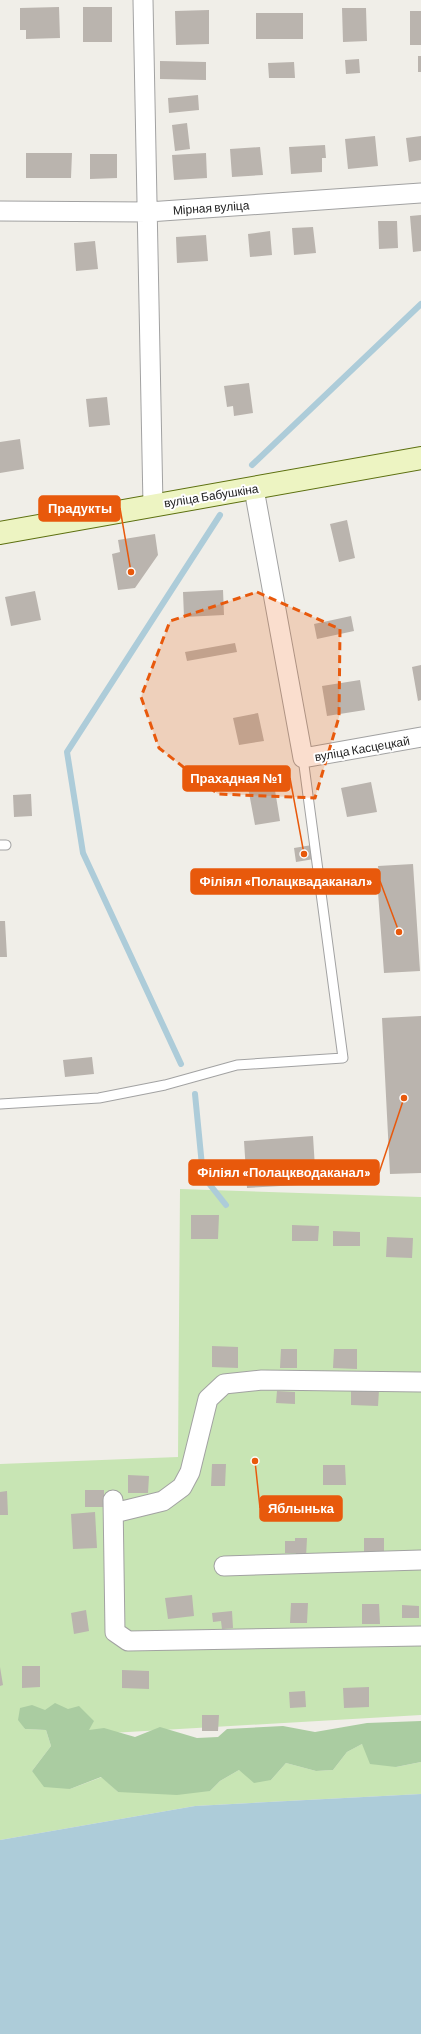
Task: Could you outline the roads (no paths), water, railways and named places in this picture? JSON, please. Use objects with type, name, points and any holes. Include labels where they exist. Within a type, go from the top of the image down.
[{"type":"street","points":[[143,0],[153,505]]},
{"type":"street","name":"Мірная вуліца","points":[[0,211],[148,212],[421,193]]},
{"type":"street","name":"вуліца Бабушкіна","points":[[0,533],[421,458]]},
{"type":"street","points":[[254,488],[303,758]]},
{"type":"street","name":"вуліца Касцецкай","points":[[303,758],[421,737]]},
{"type":"street","points":[[421,1382],[262,1380],[224,1384],[208,1400],[190,1472],[182,1487],[163,1501],[113,1507],[115,1632],[128,1641],[421,1636]]},
{"type":"street","points":[[224,1566],[421,1560]]},
{"type":"lane","points":[[0,1104],[99,1098],[165,1085],[237,1065],[343,1058],[303,758]]},
{"type":"water","points":[[421,1794],[421,2034],[0,2034],[0,1840],[195,1806]]},
{"type":"waterway","points":[[252,465],[421,304]]},
{"type":"waterway","points":[[181,1064],[83,853],[67,752],[220,515]]},
{"type":"waterway","points":[[195,1094],[203,1176],[226,1205]]},
{"type":"place","name":"Прадукты","points":[[131,572]]},
{"type":"place","name":"Прахадная №1","points":[[304,854]]},
{"type":"place","name":"Філіял «Полацквадаканал»","points":[[399,932]]},
{"type":"place","name":"Філіял «Полацкводаканал»","points":[[404,1098]]},
{"type":"place","name":"Яблынька","points":[[255,1461]]}]
